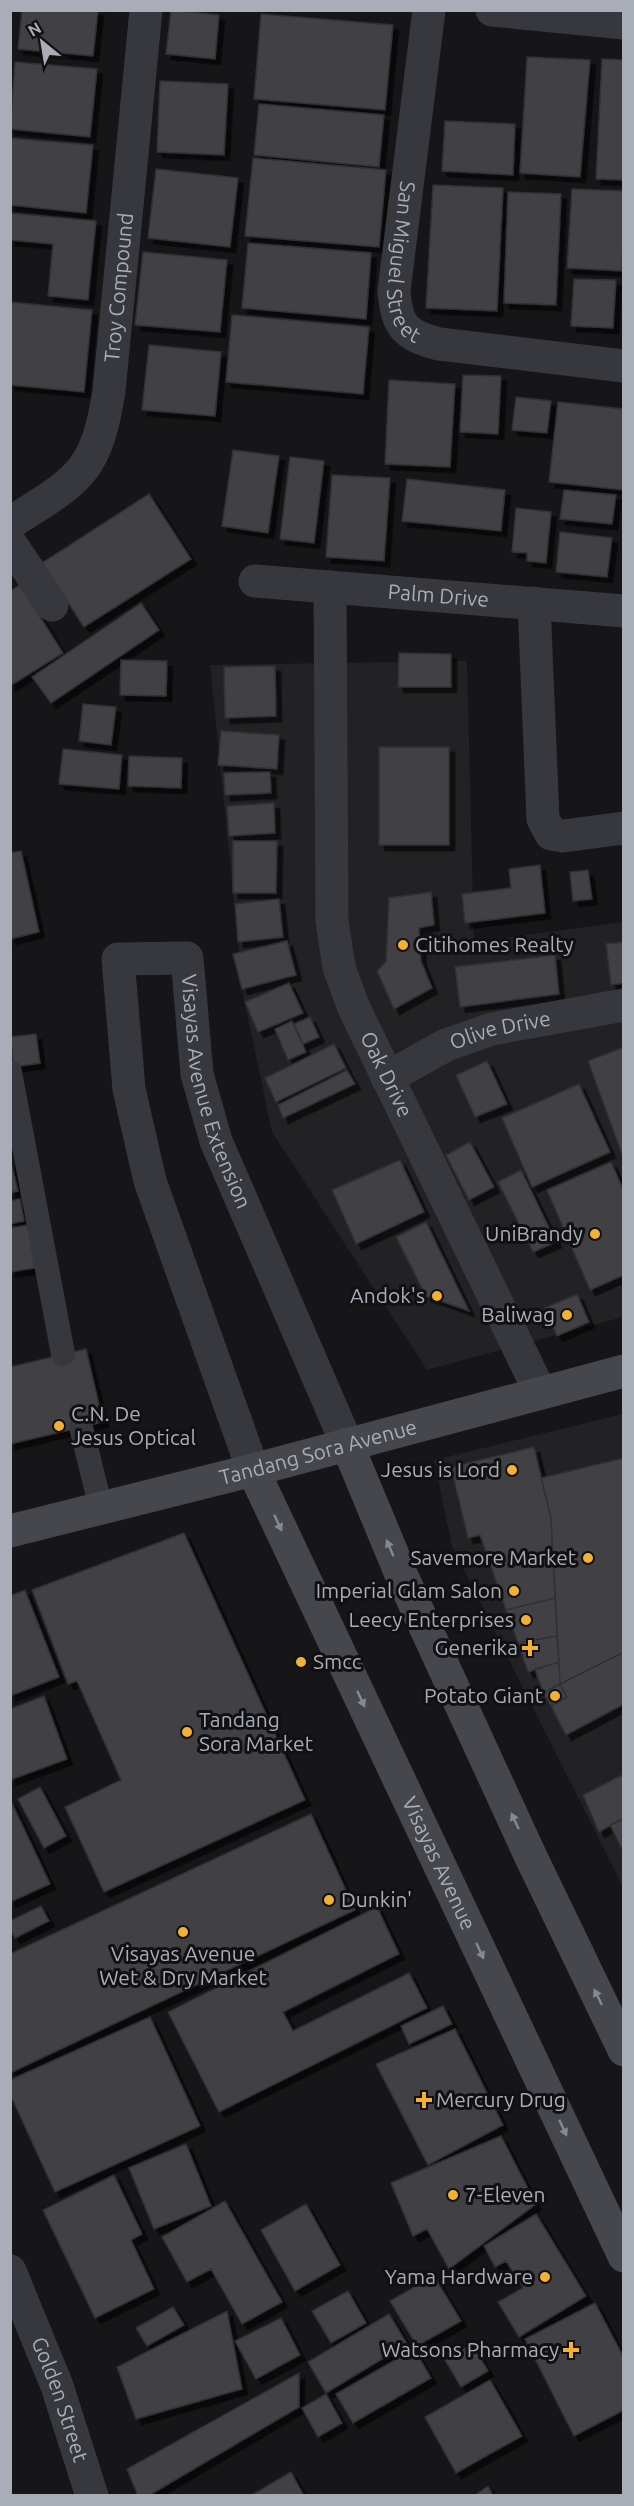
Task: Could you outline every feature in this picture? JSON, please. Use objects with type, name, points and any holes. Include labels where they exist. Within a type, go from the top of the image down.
[{"type":"main road","name":"Tandang Sora Avenue","points":[[10,1531],[253,1470],[624,1371]]},
{"type":"main road","points":[[347,1444],[405,1583],[535,1865],[624,2050]]},
{"type":"main road","name":"Visayas Avenue","points":[[253,1470],[621,2246]]},
{"type":"street","name":"Troy Compound","points":[[10,523],[65,488],[87,466],[99,441],[104,423],[111,379],[146,10]]},
{"type":"street","name":"San Miguel Street","points":[[429,10],[394,291],[396,313],[404,328],[417,338],[439,344],[624,366]]},
{"type":"street","points":[[492,10],[624,23]]},
{"type":"street","points":[[10,543],[52,605]]},
{"type":"street","name":"Palm Drive","points":[[255,580],[624,611]]},
{"type":"street","name":"Oak Drive","points":[[330,587],[332,921],[339,967],[353,1006],[387,1078],[540,1392]]},
{"type":"street","points":[[534,603],[543,819],[550,834],[563,836],[624,828]]},
{"type":"street","name":"Visayas Avenue Extension","points":[[253,1470],[150,1181],[129,1089],[118,959],[187,958],[197,1074],[216,1141],[347,1444]]},
{"type":"street","name":"Olive Drive","points":[[387,1078],[446,1045],[492,1029],[624,1005]]},
{"type":"street","name":"Golden Street","points":[[10,2271],[57,2386],[92,2496]]},
{"type":"lane","points":[[10,1072],[63,1354]]},
{"type":"lane","points":[[81,1427],[101,1508]]},
{"type":"shaded area","points":[[467,661],[474,942],[623,922],[623,1317],[427,1370],[272,1132],[244,999],[210,665]]},
{"type":"shaded area","points":[[623,1414],[623,1887],[452,1546],[434,1460]]},
{"type":"building","points":[[22,10],[98,10],[93,56],[18,49]]},
{"type":"building","points":[[171,10],[219,15],[215,59],[166,54]]},
{"type":"building","points":[[261,14],[393,25],[385,110],[254,99]]},
{"type":"building","points":[[527,57],[590,60],[580,177],[520,173]]},
{"type":"building","points":[[602,59],[624,60],[624,180],[596,179]]},
{"type":"building","points":[[15,62],[97,69],[90,137],[10,129]]},
{"type":"building","points":[[160,81],[228,84],[224,155],[157,152]]},
{"type":"building","points":[[259,104],[384,115],[379,167],[254,155]]},
{"type":"building","points":[[445,121],[515,124],[513,175],[442,171]]},
{"type":"building","points":[[10,138],[93,145],[86,213],[10,205]]},
{"type":"building","points":[[253,158],[386,170],[379,247],[245,236]]},
{"type":"building","points":[[156,169],[238,178],[230,247],[148,238]]},
{"type":"building","points":[[433,185],[503,188],[497,311],[426,308]]},
{"type":"building","points":[[572,189],[624,191],[622,271],[567,268]]},
{"type":"building","points":[[508,192],[561,194],[556,305],[504,303]]},
{"type":"building","points":[[10,213],[96,221],[88,300],[48,296],[53,244],[10,240]]},
{"type":"building","points":[[248,243],[371,253],[366,319],[242,308]]},
{"type":"building","points":[[143,252],[227,260],[220,332],[135,325]]},
{"type":"building","points":[[574,279],[616,280],[613,328],[571,326]]},
{"type":"building","points":[[10,302],[92,310],[84,392],[10,385]]},
{"type":"building","points":[[232,315],[369,327],[363,394],[226,382]]},
{"type":"building","points":[[149,345],[221,352],[215,416],[142,410]]},
{"type":"building","points":[[463,375],[501,376],[498,434],[460,432]]},
{"type":"building","points":[[389,380],[455,384],[450,467],[385,464]]},
{"type":"building","points":[[516,397],[551,401],[547,433],[512,430]]},
{"type":"building","points":[[558,402],[624,409],[624,490],[549,482]]},
{"type":"building","points":[[233,450],[279,456],[268,533],[222,526]]},
{"type":"building","points":[[290,457],[324,461],[314,543],[280,539]]},
{"type":"building","points":[[332,475],[390,478],[384,561],[326,557]]},
{"type":"building","points":[[407,479],[505,490],[501,531],[402,521]]},
{"type":"building","points":[[564,490],[616,495],[612,524],[560,519]]},
{"type":"building","points":[[149,494],[191,559],[84,627],[42,563]]},
{"type":"building","points":[[516,508],[551,512],[546,563],[527,561],[527,553],[512,552]]},
{"type":"building","points":[[560,532],[612,538],[607,577],[556,572]]},
{"type":"building","points":[[20,585],[63,653],[10,686],[10,591]]},
{"type":"building","points":[[141,603],[159,630],[51,703],[32,677]]},
{"type":"building","points":[[399,653],[451,654],[451,687],[398,687]]},
{"type":"building","points":[[121,660],[167,661],[166,696],[120,695]]},
{"type":"building","points":[[275,666],[276,716],[225,718],[224,667]]},
{"type":"building","points":[[83,704],[116,707],[111,745],[79,741]]},
{"type":"building","points":[[221,731],[279,735],[277,769],[218,765]]},
{"type":"building","points":[[379,747],[449,747],[449,845],[379,845]]},
{"type":"building","points":[[63,749],[122,755],[119,789],[59,784]]},
{"type":"building","points":[[129,756],[182,758],[181,788],[128,786]]},
{"type":"building","points":[[270,772],[271,793],[225,795],[224,773]]},
{"type":"building","points":[[274,803],[275,833],[229,836],[227,806]]},
{"type":"building","points":[[233,841],[277,841],[276,893],[233,893]]},
{"type":"building","points":[[21,851],[39,932],[10,939],[10,853]]},
{"type":"building","points":[[540,865],[545,913],[465,923],[462,894],[511,888],[509,869]]},
{"type":"building","points":[[588,870],[592,899],[573,901],[570,872]]},
{"type":"building","name":"Citihomes Realty","points":[[431,892],[434,925],[419,928],[421,961],[432,988],[394,1009],[377,971],[386,962],[389,898]]},
{"type":"building","points":[[279,899],[283,937],[238,942],[235,904]]},
{"type":"building","points":[[287,941],[296,975],[242,989],[233,954]]},
{"type":"building","points":[[624,942],[624,983],[611,985],[606,944]]},
{"type":"building","points":[[555,955],[559,994],[460,1007],[455,967]]},
{"type":"building","points":[[289,983],[303,1013],[258,1032],[245,1002]]},
{"type":"building","points":[[310,1017],[319,1037],[303,1044],[294,1024]]},
{"type":"building","points":[[292,1021],[306,1052],[288,1060],[275,1029]]},
{"type":"building","points":[[36,1034],[40,1063],[14,1067],[10,1037]]},
{"type":"building","points":[[334,1044],[346,1068],[276,1102],[265,1078]]},
{"type":"building","points":[[624,1047],[624,1153],[622,1154],[588,1061]]},
{"type":"building","points":[[487,1061],[507,1104],[475,1117],[456,1075]]},
{"type":"building","points":[[347,1070],[355,1084],[283,1118],[278,1105]]},
{"type":"building","points":[[579,1084],[610,1152],[532,1187],[502,1118]]},
{"type":"building","points":[[470,1142],[494,1187],[469,1200],[446,1155]]},
{"type":"building","points":[[10,1158],[18,1191],[10,1193]]},
{"type":"building","points":[[400,1160],[424,1212],[356,1244],[332,1190]]},
{"type":"building","name":"UniBrandy","points":[[611,1162],[624,1192],[624,1275],[590,1290],[547,1190]]},
{"type":"building","points":[[521,1170],[556,1242],[533,1252],[498,1182]]},
{"type":"building","points":[[20,1199],[24,1221],[10,1224],[10,1201]]},
{"type":"building","points":[[426,1222],[469,1311],[426,1296],[396,1237]]},
{"type":"building","points":[[28,1225],[35,1268],[10,1272],[10,1228]]},
{"type":"building","name":"Baliwag","points":[[577,1294],[589,1322],[557,1336],[545,1308]]},
{"type":"building","points":[[86,1349],[103,1422],[10,1444],[10,1367]]},
{"type":"building","points":[[534,1447],[551,1518],[555,1598],[506,1610],[480,1535],[468,1538],[451,1467]]},
{"type":"building","name":"Savemore Market","points":[[624,1458],[624,1652],[560,1684],[551,1518],[541,1478]]},
{"type":"building","name":"Tandang Sora Market","points":[[184,1533],[305,1800],[104,1892],[65,1807],[121,1780],[77,1681],[68,1684],[32,1590]]},
{"type":"building","points":[[25,1590],[59,1677],[10,1696],[10,1596]]},
{"type":"building","points":[[555,1598],[557,1636],[518,1643],[506,1610]]},
{"type":"building","points":[[557,1636],[559,1662],[528,1672],[518,1643]]},
{"type":"building","points":[[624,1652],[624,1704],[566,1735],[551,1706],[567,1697],[560,1684]]},
{"type":"building","points":[[559,1662],[560,1684],[543,1693],[535,1669]]},
{"type":"building","points":[[560,1684],[567,1697],[551,1706],[543,1693]]},
{"type":"building","points":[[44,1696],[67,1759],[10,1780],[10,1709]]},
{"type":"building","points":[[624,1774],[624,1818],[599,1832],[583,1795]]},
{"type":"building","points":[[40,1787],[66,1836],[44,1848],[18,1799]]},
{"type":"building","points":[[10,1799],[50,1884],[10,1902]]},
{"type":"building","name":"Visayas Avenue Wet & Dry Market","points":[[311,1814],[355,1910],[10,2073],[10,1954]]},
{"type":"building","points":[[624,1818],[624,1853],[610,1825]]},
{"type":"building","points":[[41,1906],[49,1921],[15,1938],[10,1929],[10,1921]]},
{"type":"building","points":[[377,1907],[399,1954],[283,2012],[293,2031],[409,1973],[427,2008],[219,2112],[168,2012]]},
{"type":"building","points":[[443,2006],[452,2024],[409,2044],[401,2026]]},
{"type":"building","points":[[150,2017],[200,2126],[55,2192],[10,2094],[10,2080]]},
{"type":"building","points":[[455,2029],[503,2125],[428,2165],[376,2064]]},
{"type":"building","points":[[501,2136],[536,2204],[449,2269],[427,2229],[413,2236],[391,2183]]},
{"type":"building","points":[[186,2144],[211,2206],[154,2229],[129,2168]]},
{"type":"building","points":[[114,2175],[142,2234],[131,2240],[154,2289],[95,2318],[43,2210]]},
{"type":"building","points":[[225,2201],[282,2302],[242,2324],[211,2269],[187,2282],[162,2237]]},
{"type":"building","points":[[306,2204],[340,2265],[295,2291],[261,2230]]},
{"type":"building","name":"Yama Hardware","points":[[536,2214],[586,2296],[519,2337],[498,2302],[523,2288],[506,2261],[495,2267],[484,2246]]},
{"type":"building","points":[[434,2276],[461,2321],[417,2346],[390,2301]]},
{"type":"building","points":[[348,2291],[366,2323],[331,2343],[312,2311]]},
{"type":"building","points":[[595,2303],[624,2358],[624,2410],[574,2436],[525,2339]]},
{"type":"building","points":[[173,2307],[184,2325],[147,2346],[136,2328]]},
{"type":"building","points":[[227,2311],[242,2389],[136,2419],[117,2367]]},
{"type":"building","points":[[389,2314],[407,2344],[326,2393],[308,2362]]},
{"type":"building","points":[[281,2318],[300,2355],[256,2379],[235,2341]]},
{"type":"building","points":[[472,2344],[488,2371],[461,2387],[445,2360]]},
{"type":"building","points":[[414,2349],[431,2378],[353,2423],[336,2394]]},
{"type":"building","points":[[299,2373],[299,2407],[148,2496],[138,2496],[127,2469]]},
{"type":"building","points":[[490,2380],[522,2436],[456,2473],[425,2417]]},
{"type":"building","points":[[326,2394],[342,2423],[318,2437],[302,2408]]},
{"type":"building","points":[[291,2472],[304,2496],[250,2496]]},
{"type":"building","points":[[488,2486],[493,2496],[474,2496]]},
{"type":"place","name":"Citihomes Realty","points":[[403,945]]},
{"type":"place","name":"UniBrandy","points":[[595,1234]]},
{"type":"place","name":"Andok's","points":[[437,1296]]},
{"type":"place","name":"Baliwag","points":[[567,1315]]},
{"type":"place","name":"C.N. De Jesus Optical","points":[[59,1426]]},
{"type":"place","name":"Jesus is Lord","points":[[512,1470]]},
{"type":"place","name":"Savemore Market","points":[[588,1558]]},
{"type":"place","name":"Imperial Glam Salon","points":[[514,1591]]},
{"type":"place","name":"Leecy Enterprises","points":[[526,1620]]},
{"type":"place","name":"Generika","points":[[530,1648]]},
{"type":"place","name":"Smcc","points":[[301,1662]]},
{"type":"place","name":"Potato Giant","points":[[555,1696]]},
{"type":"place","name":"Tandang Sora Market","points":[[187,1732]]},
{"type":"place","name":"Dunkin'","points":[[329,1900]]},
{"type":"place","name":"Visayas Avenue Wet & Dry Market","points":[[183,1932]]},
{"type":"place","name":"Mercury Drug","points":[[424,2100]]},
{"type":"place","name":"7-Eleven","points":[[453,2195]]},
{"type":"place","name":"Yama Hardware","points":[[545,2277]]},
{"type":"place","name":"Watsons Pharmacy","points":[[571,2350]]}]
